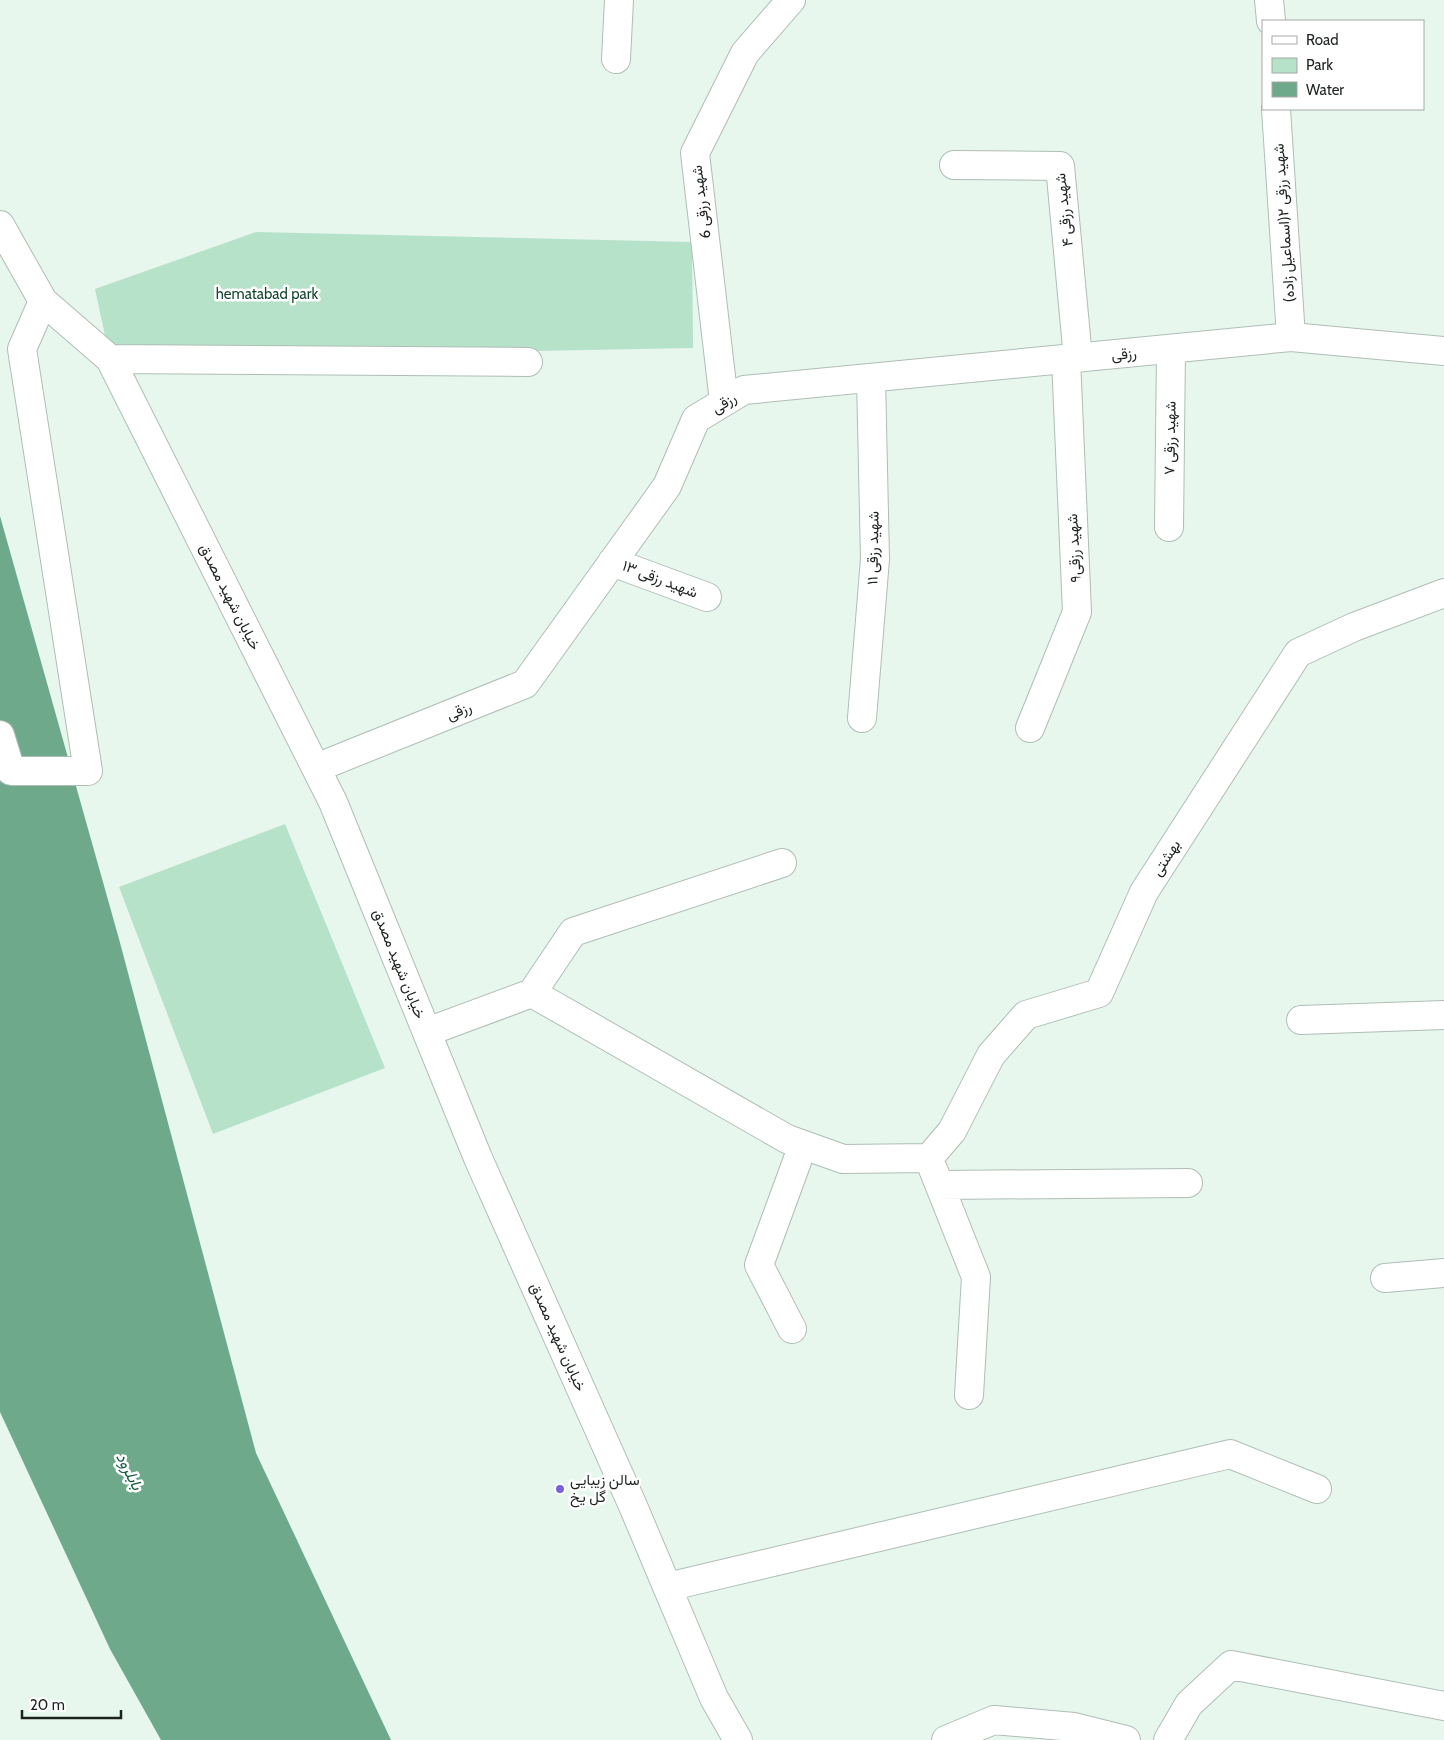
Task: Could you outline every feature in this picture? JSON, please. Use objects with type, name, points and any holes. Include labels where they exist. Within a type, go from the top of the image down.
[{"type":"street","points":[[616,59],[619,0]]},
{"type":"street","name":"شهید رزقی 6","points":[[724,402],[695,153],[746,53],[790,0]]},
{"type":"street","points":[[1269,0],[1271,20]]},
{"type":"street","name":"شهید رزقی ۲(اسماعیل زاده)","points":[[1276,110],[1291,337]]},
{"type":"street","name":"شهید رزقی ۴","points":[[954,165],[1060,166],[1072,358]]},
{"type":"street","name":"خیابان شهید مصدق","points":[[0,225],[43,301],[110,359],[333,802],[478,1158],[633,1506],[714,1698],[738,1740]]},
{"type":"street","points":[[0,736],[11,771],[88,771],[22,349],[43,301]]},
{"type":"street","name":"رزقی","points":[[316,768],[525,684],[667,486],[696,419],[744,390],[1291,337],[1444,351]]},
{"type":"street","name":"شهید رزقی ۷","points":[[1169,527],[1171,349]]},
{"type":"street","name":"شهید رزقی۹","points":[[1030,728],[1077,612],[1072,358]]},
{"type":"street","points":[[110,359],[528,362]]},
{"type":"street","name":"شهید رزقی ۱۱","points":[[862,718],[875,559],[871,378]]},
{"type":"street","name":"شهید رزقی ۱۳","points":[[612,562],[707,597]]},
{"type":"street","name":"بهشتی","points":[[929,1158],[952,1131],[991,1055],[1026,1015],[1098,993],[1144,892],[1298,653],[1354,627],[1444,593]]},
{"type":"street","points":[[427,1032],[532,993],[573,932],[782,863]]},
{"type":"street","points":[[532,993],[787,1139],[843,1159],[929,1158],[976,1277],[970,1395]]},
{"type":"street","points":[[1301,1020],[1444,1015]]},
{"type":"street","points":[[792,1329],[759,1265],[803,1144]]},
{"type":"street","points":[[940,1185],[1188,1183]]},
{"type":"street","points":[[1384,1278],[1444,1273]]},
{"type":"street","points":[[667,1587],[1230,1454],[1317,1489]]},
{"type":"street","points":[[1168,1740],[1190,1704],[1231,1666],[1444,1706]]},
{"type":"street","points":[[946,1740],[994,1720],[1074,1727],[1126,1740]]},
{"type":"green space","name":"hematabad park","points":[[256,232],[692,242],[693,348],[110,359],[95,289]]},
{"type":"green space","points":[[285,824],[385,1068],[213,1134],[119,887]]},
{"type":"water","name":"بابلرود","points":[[0,516],[119,939],[256,1453],[391,1740],[161,1740],[110,1649],[0,1412]]},
{"type":"place","name":"سالن زیبایی گل یخ","points":[[560,1489]]}]
